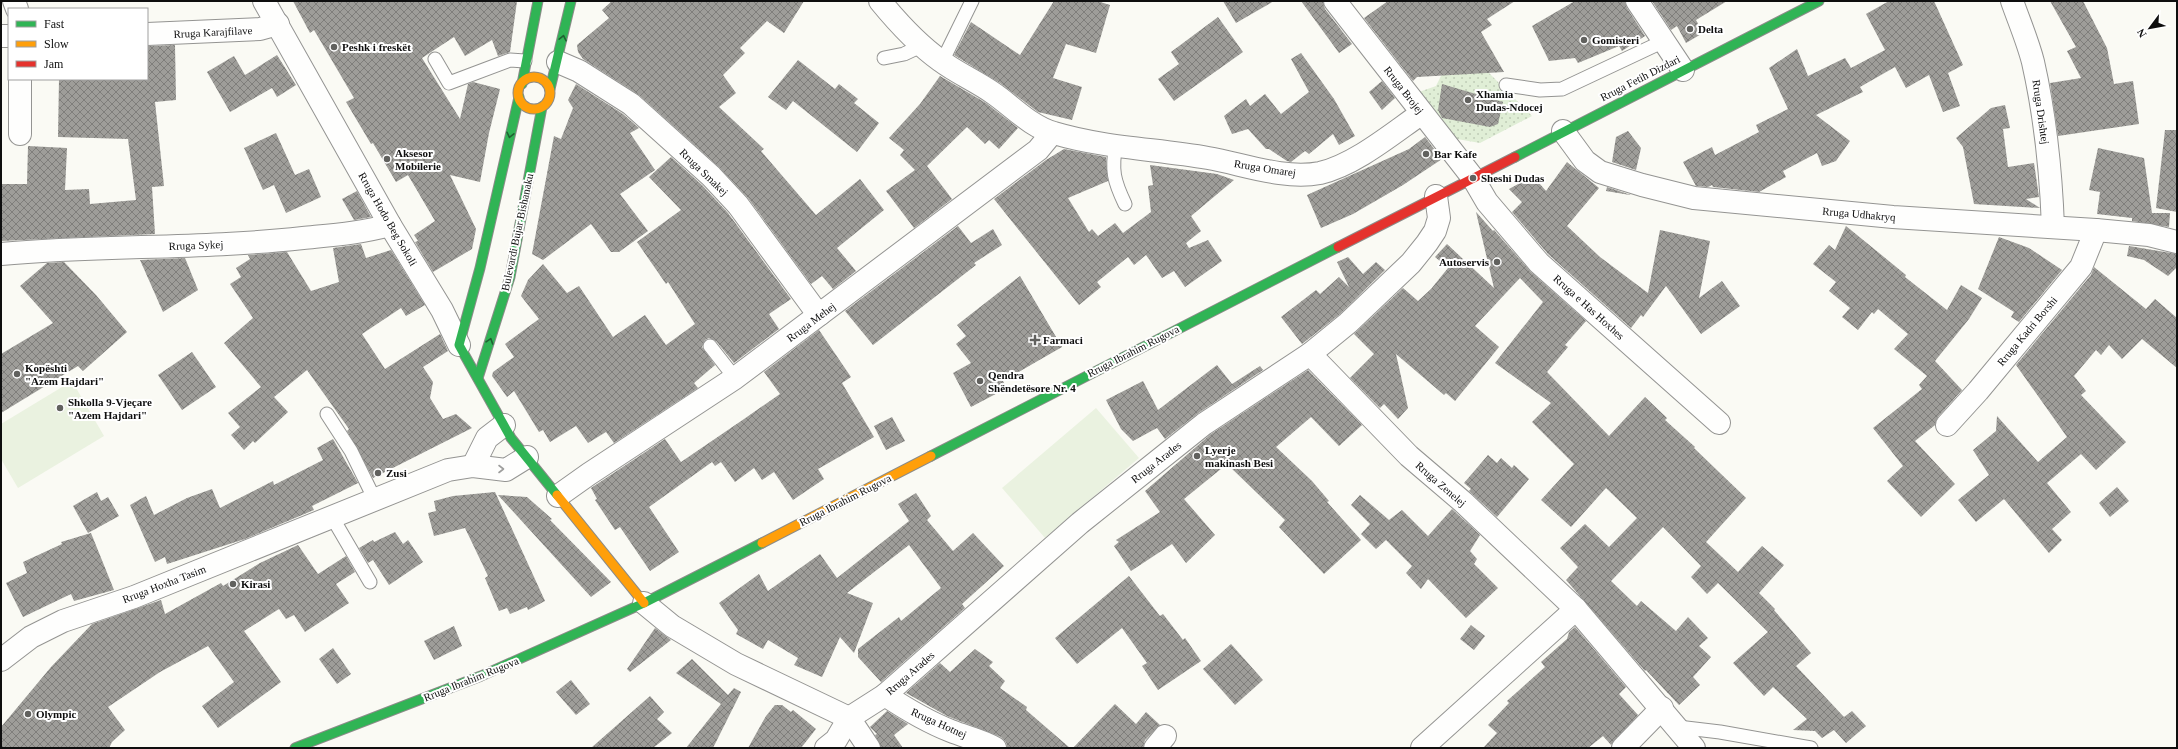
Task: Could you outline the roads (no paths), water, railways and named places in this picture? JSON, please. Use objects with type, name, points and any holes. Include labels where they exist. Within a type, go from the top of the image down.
[{"type":"main road","points":[[522,84],[525,61],[538,1]]},
{"type":"main road","points":[[519,97],[522,104],[528,108],[535,109],[542,107],[547,102],[550,96],[550,89],[558,62],[571,1]]},
{"type":"main road","name":"Rruga Fetih Dizdari","points":[[1473,178],[1562,131],[1819,1]]},
{"type":"main road","points":[[460,345],[480,268],[519,97],[519,90],[527,79],[534,77],[546,83],[550,89]]},
{"type":"main road","name":"Bulevardi Bujar Bishanaku","points":[[478,378],[510,277],[542,107]]},
{"type":"main road","name":"Rruga Ibrahim Rugova","points":[[295,748],[481,676],[644,603],[1473,178]]},
{"type":"main road","name":"Rruga Hodo Beg Sokoli","points":[[460,345],[508,432]]},
{"type":"main road","points":[[508,432],[644,603]]},
{"type":"street","name":"Rruga Hodo Beg Sokoli","points":[[264,1],[390,225],[442,310],[460,345]]},
{"type":"street","name":"Rruga Omarej","points":[[880,1],[921,46],[942,62],[992,92],[1032,122],[1052,133],[1208,158],[1277,172],[1297,174],[1319,173],[1338,167],[1373,146],[1422,113]]},
{"type":"street","name":"Rruga Brojej","points":[[1335,1],[1473,178]]},
{"type":"street","points":[[1637,1],[1683,70]]},
{"type":"street","name":"Rruga Drishtej","points":[[2012,1],[2032,61],[2038,93],[2051,191],[2053,227]]},
{"type":"street","name":"Rruga Karajfilave","points":[[148,34],[260,29],[278,24]]},
{"type":"street","name":"Rruga Smakej","points":[[558,62],[579,71],[631,104],[711,176],[738,205],[812,306],[820,314]]},
{"type":"street","points":[[20,80],[20,134]]},
{"type":"street","name":"Rruga Udhakryq","points":[[1562,131],[1586,161],[1600,172],[1642,185],[1694,198],[1893,217],[2096,230],[2149,235],[2177,242]]},
{"type":"street","name":"Rruga Mehej","points":[[558,496],[735,378],[1038,150],[1052,133]]},
{"type":"street","name":"Rruga e Has Hoxhes","points":[[1473,178],[1487,202],[1539,263],[1719,423]]},
{"type":"street","name":"Rruga Arades","points":[[849,718],[885,695],[1080,523],[1204,424],[1310,354],[1375,298],[1411,263],[1435,230],[1439,218],[1436,196]]},
{"type":"street","name":"Rruga Sykej","points":[[1,254],[39,251],[258,243],[371,230],[390,225]]},
{"type":"street","name":"Rruga Kadri Borshi","points":[[1947,425],[1978,391],[2081,267],[2096,230]]},
{"type":"street","name":"Rruga Zenelej","points":[[1310,354],[1409,456],[1463,502],[1576,609],[1662,708],[1694,748]]},
{"type":"street","points":[[473,466],[487,438],[508,432]]},
{"type":"street","name":"Rruga Hoxha Tasim","points":[[1,660],[31,637],[63,621],[134,597],[448,470],[473,466],[506,470],[527,457]]},
{"type":"street","points":[[644,603],[672,626],[736,664],[849,718],[868,748]]},
{"type":"street","points":[[1422,748],[1576,609]]},
{"type":"street","name":"Rruga Hotnej","points":[[885,695],[906,709],[951,731],[982,741],[995,748]]},
{"type":"street","points":[[1622,748],[1662,708]]},
{"type":"street","points":[[826,748],[836,740],[849,718]]},
{"type":"lane","points":[[942,62],[972,1]]},
{"type":"lane","points":[[1506,85],[1540,90],[1562,89],[1664,41]]},
{"type":"lane","points":[[884,58],[904,54],[921,46]]},
{"type":"lane","points":[[435,59],[449,83],[510,60],[525,61]]},
{"type":"lane","points":[[1116,144],[1112,164],[1113,176],[1125,204]]},
{"type":"lane","points":[[710,346],[735,378]]},
{"type":"lane","points":[[327,414],[351,451],[374,500]]},
{"type":"lane","points":[[332,517],[370,582]]},
{"type":"lane","points":[[1678,727],[1728,733],[1811,748]]},
{"type":"place","name":"Delta","points":[[1690,29]]},
{"type":"place","name":"Gomisteri","points":[[1584,40]]},
{"type":"place","name":"Peshk i freskët","points":[[334,47]]},
{"type":"place","name":"Xhamia Dudas-Ndocej","points":[[1468,100]]},
{"type":"place","name":"Bar Kafe","points":[[1426,154]]},
{"type":"place","name":"Aksesor Mobilerie","points":[[387,159]]},
{"type":"place","name":"Sheshi Dudas","points":[[1473,178]]},
{"type":"place","name":"Autoservis","points":[[1497,262]]},
{"type":"place","name":"Farmaci","points":[[1035,340]]},
{"type":"place","name":"Kopështi \"Azem Hajdari\"","points":[[17,374]]},
{"type":"place","name":"Qendra Shëndetësore Nr. 4","points":[[980,381]]},
{"type":"place","name":"Shkolla 9-Vjeçare \"Azem Hajdari\"","points":[[60,408]]},
{"type":"place","name":"Lyerje makinash Besi","points":[[1197,456]]},
{"type":"place","name":"Zusi","points":[[378,473]]},
{"type":"place","name":"Kirasi","points":[[233,584]]},
{"type":"place","name":"Olympic","points":[[28,714]]}]
